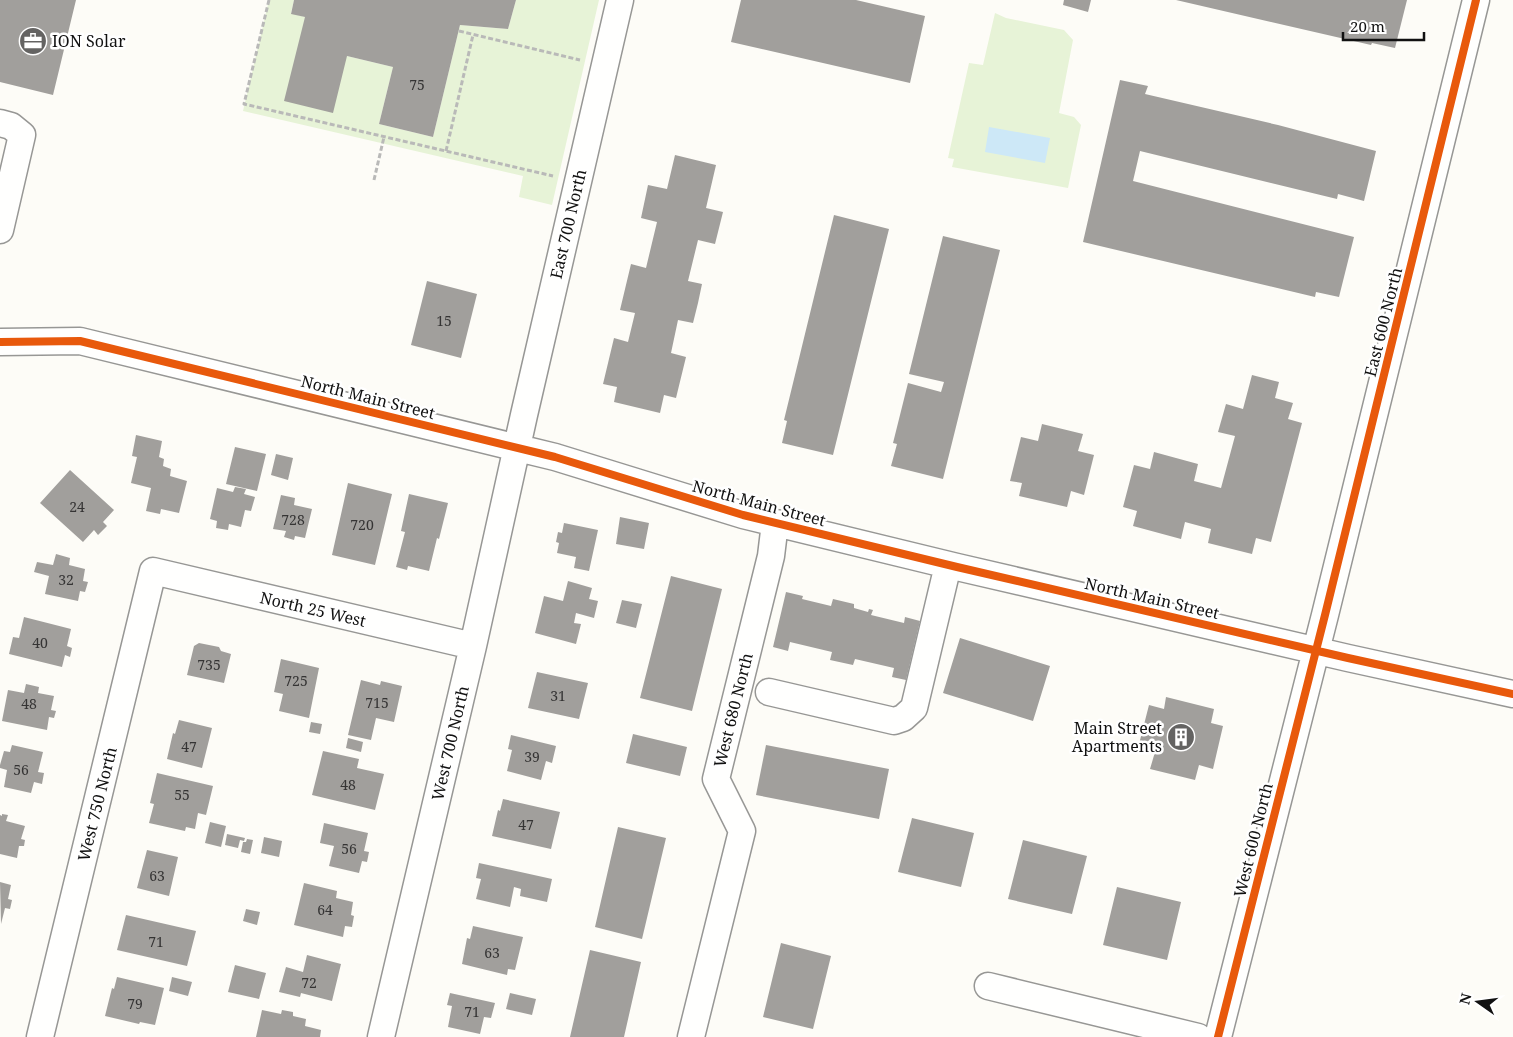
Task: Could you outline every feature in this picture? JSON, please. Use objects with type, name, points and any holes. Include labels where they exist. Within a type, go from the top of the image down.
[{"type":"street","name":"East 700 North","points":[[517,448],[620,0]]},
{"type":"street","name":"East 600 North","points":[[1316,650],[1476,0]]},
{"type":"street","points":[[0,123],[12,126],[22,135],[0,230]]},
{"type":"street","name":"North Main Street","points":[[0,342],[80,341],[555,457],[743,515],[948,565],[1513,694]]},
{"type":"street","name":"West 700 North","points":[[382,1037],[517,448]]},
{"type":"street","name":"West 680 North","points":[[691,1037],[742,831],[716,779],[771,556],[776,523]]},
{"type":"street","points":[[769,692],[894,721],[903,718],[914,708],[948,565]]},
{"type":"street","name":"North 25 West","points":[[153,571],[473,646]]},
{"type":"street","name":"West 750 North","points":[[40,1037],[153,571]]},
{"type":"street","name":"West 600 North","points":[[1218,1037],[1316,650]]},
{"type":"street","points":[[988,986],[1192,1036]]},
{"type":"path","points":[[269,0],[244,104],[558,178]]},
{"type":"path","points":[[459,31],[585,62]]},
{"type":"path","points":[[446,152],[473,35]]},
{"type":"path","points":[[374,180],[384,137]]},
{"type":"green space","points":[[269,0],[294,0],[291,13],[305,17],[347,56],[393,67],[379,124],[433,137],[460,25],[508,29],[516,0],[599,0],[552,205],[519,197],[523,176],[243,111]]},
{"type":"green space","points":[[995,13],[1006,18],[1064,30],[1073,40],[1059,113],[1074,117],[1081,125],[1068,188],[952,167],[954,159],[948,158],[969,63],[983,65]]},
{"type":"water","points":[[989,127],[1050,138],[1045,163],[985,152]]},
{"type":"building","name":"ION Solar","points":[[0,0],[76,0],[53,95],[0,82]]},
{"type":"building","points":[[294,0],[516,0],[508,29],[460,25],[433,137],[379,124],[393,67],[347,56],[333,113],[284,101],[305,17],[291,14]]},
{"type":"building","points":[[741,0],[856,0],[925,16],[910,83],[731,42]]},
{"type":"building","points":[[1064,0],[1091,0],[1088,12],[1063,5]]},
{"type":"building","points":[[1176,0],[1407,0],[1395,48],[1372,43],[1371,45]]},
{"type":"building","points":[[1120,80],[1148,86],[1145,94],[1278,125],[1376,151],[1364,201],[1338,194],[1337,199],[1140,151],[1133,181],[1354,237],[1339,297],[1316,292],[1315,297],[1083,242]]},
{"type":"building","points":[[675,155],[716,165],[706,208],[723,212],[715,244],[698,240],[688,281],[702,284],[698,303],[693,323],[678,320],[671,353],[686,357],[676,398],[664,395],[660,413],[614,402],[617,387],[603,384],[614,338],[628,342],[635,313],[620,310],[631,264],[646,268],[657,222],[641,218],[648,185],[667,189]]},
{"type":"building","points":[[834,215],[889,229],[833,455],[782,443],[787,421],[784,420]]},
{"type":"building","points":[[943,236],[1000,250],[943,479],[891,466],[897,444],[893,443],[908,383],[941,392],[944,382],[909,374]]},
{"type":"building","points":[[427,281],[477,294],[461,358],[411,345]]},
{"type":"building","points":[[1252,375],[1279,382],[1275,398],[1293,403],[1288,419],[1302,423],[1271,542],[1256,538],[1252,554],[1208,543],[1211,529],[1185,522],[1181,539],[1133,526],[1137,511],[1123,507],[1134,465],[1150,469],[1154,452],[1198,464],[1194,481],[1221,488],[1235,436],[1218,432],[1226,404],[1243,409]]},
{"type":"building","points":[[1042,424],[1083,434],[1078,451],[1094,455],[1084,495],[1071,491],[1067,507],[1019,496],[1022,483],[1010,481],[1021,437],[1038,441]]},
{"type":"building","points":[[136,435],[162,441],[159,457],[164,459],[163,466],[171,469],[170,476],[187,481],[179,513],[161,509],[160,514],[146,511],[151,488],[131,483],[137,457],[132,456]]},
{"type":"building","points":[[235,447],[266,454],[257,491],[226,484]]},
{"type":"building","points":[[276,454],[293,458],[288,480],[271,475]]},
{"type":"building","points":[[70,470],[114,510],[103,522],[107,526],[98,535],[94,530],[83,542],[40,503]]},
{"type":"building","points":[[348,483],[392,494],[375,565],[332,555]]},
{"type":"building","points":[[235,487],[246,489],[244,494],[255,497],[251,511],[245,510],[241,527],[229,524],[228,530],[216,528],[217,521],[210,519],[217,488],[233,492]]},
{"type":"building","points":[[409,494],[448,503],[429,571],[408,566],[407,570],[396,567],[405,532],[401,531]]},
{"type":"building","points":[[281,495],[295,498],[294,505],[312,509],[305,538],[295,536],[294,540],[284,537],[286,531],[273,529]]},
{"type":"building","points":[[620,517],[649,523],[644,549],[616,544]]},
{"type":"building","points":[[564,523],[598,530],[589,571],[574,568],[576,557],[557,553],[559,543],[556,542],[558,532],[562,533]]},
{"type":"building","points":[[56,554],[70,558],[69,565],[85,569],[83,581],[88,582],[85,592],[80,591],[78,601],[45,594],[49,576],[34,572],[37,562],[53,565]]},
{"type":"building","points":[[671,576],[722,589],[692,711],[640,698]]},
{"type":"building","points":[[568,581],[592,588],[589,599],[598,601],[594,618],[576,613],[574,623],[581,624],[576,644],[535,633],[544,596],[563,601]]},
{"type":"building","points":[[786,592],[803,596],[802,599],[831,606],[833,599],[854,604],[854,608],[868,612],[869,609],[873,610],[871,615],[904,623],[905,617],[920,621],[906,680],[892,677],[894,668],[855,659],[853,665],[830,660],[832,652],[790,642],[788,651],[773,647]]},
{"type":"building","points":[[622,600],[642,604],[636,628],[616,623]]},
{"type":"building","points":[[24,617],[71,629],[67,646],[72,648],[70,657],[65,655],[62,667],[9,654],[13,637],[19,638]]},
{"type":"building","points":[[960,638],[1050,666],[1033,721],[943,693]]},
{"type":"building","points":[[199,643],[219,647],[221,651],[231,654],[224,683],[187,675],[194,646]]},
{"type":"building","points":[[281,659],[319,668],[309,718],[279,711],[283,694],[274,692]]},
{"type":"building","points":[[537,672],[588,683],[579,719],[528,708]]},
{"type":"building","points":[[361,680],[380,685],[381,681],[402,686],[394,722],[376,718],[371,740],[348,735]]},
{"type":"building","points":[[26,684],[39,687],[38,693],[54,696],[51,710],[56,711],[54,718],[49,717],[47,730],[2,721],[8,690],[24,693]]},
{"type":"building","name":"Main Street Apartments","points":[[1166,697],[1214,709],[1211,723],[1223,726],[1213,769],[1199,765],[1195,780],[1150,769],[1155,752],[1138,748],[1149,705],[1164,709]]},
{"type":"building","points":[[179,720],[212,728],[202,768],[167,759],[173,733],[175,734]]},
{"type":"building","points":[[311,722],[322,724],[320,734],[309,732]]},
{"type":"building","points":[[633,734],[687,747],[680,776],[626,763]]},
{"type":"building","points":[[511,735],[556,746],[552,763],[546,761],[541,780],[507,771],[512,750],[508,749]]},
{"type":"building","points":[[348,738],[363,742],[361,752],[346,748]]},
{"type":"building","points":[[12,745],[43,752],[38,772],[44,773],[42,784],[34,782],[31,793],[4,787],[7,770],[0,768],[0,765],[4,751],[10,752]]},
{"type":"building","points":[[766,745],[889,769],[879,819],[756,795]]},
{"type":"building","points":[[323,751],[359,759],[357,768],[384,774],[375,810],[312,795]]},
{"type":"building","points":[[157,773],[213,786],[206,815],[198,813],[195,829],[186,827],[185,831],[149,823],[154,804],[150,803]]},
{"type":"building","points":[[503,799],[560,812],[551,849],[492,836],[498,810],[500,811]]},
{"type":"building","points":[[2,814],[8,815],[6,821],[25,826],[21,839],[25,840],[24,846],[19,846],[17,858],[0,854],[0,815],[2,816]]},
{"type":"building","points":[[912,818],[974,833],[961,887],[898,872]]},
{"type":"building","points":[[210,822],[226,826],[221,847],[205,843]]},
{"type":"building","points":[[324,823],[368,833],[364,851],[369,852],[367,862],[362,861],[359,873],[329,866],[334,846],[320,843]]},
{"type":"building","points":[[618,827],[666,838],[642,939],[595,927]]},
{"type":"building","points":[[227,834],[245,838],[244,841],[240,840],[238,848],[225,845]]},
{"type":"building","points":[[264,837],[282,841],[279,857],[261,853]]},
{"type":"building","points":[[247,839],[253,840],[250,854],[241,852],[243,842],[246,842]]},
{"type":"building","points":[[1023,840],[1087,856],[1072,914],[1008,899]]},
{"type":"building","points":[[147,850],[178,857],[169,896],[137,888]]},
{"type":"building","points":[[479,863],[552,879],[547,902],[520,896],[521,889],[514,887],[510,907],[476,899],[481,879],[476,878]]},
{"type":"building","points":[[0,882],[11,885],[8,899],[12,900],[10,909],[5,908],[1,924]]},
{"type":"building","points":[[304,883],[337,891],[336,898],[353,902],[351,915],[354,916],[352,927],[345,926],[343,937],[294,925]]},
{"type":"building","points":[[1117,887],[1181,902],[1167,960],[1103,945]]},
{"type":"building","points":[[246,909],[260,912],[257,925],[243,921]]},
{"type":"building","points":[[126,915],[196,931],[187,966],[117,950]]},
{"type":"building","points":[[473,926],[523,937],[515,970],[508,969],[507,975],[462,964],[467,938],[470,939]]},
{"type":"building","points":[[781,943],[831,956],[813,1029],[763,1017]]},
{"type":"building","points":[[590,950],[641,962],[624,1037],[570,1037]]},
{"type":"building","points":[[307,955],[341,964],[332,1001],[301,993],[300,997],[279,992],[286,967],[303,972]]},
{"type":"building","points":[[235,965],[266,973],[259,999],[228,992]]},
{"type":"building","points":[[117,977],[164,988],[155,1025],[140,1022],[139,1024],[105,1016],[112,988],[114,989]]},
{"type":"building","points":[[172,977],[192,982],[188,996],[169,991]]},
{"type":"building","points":[[450,993],[495,1003],[491,1018],[484,1017],[480,1034],[448,1027],[452,1006],[447,1005]]},
{"type":"building","points":[[510,993],[536,999],[532,1015],[506,1009]]},
{"type":"building","points":[[262,1010],[281,1014],[282,1010],[293,1012],[293,1016],[306,1019],[305,1026],[321,1030],[320,1037],[256,1037]]},
{"type":"cycle path","points":[[1218,1037],[1325,615],[1476,0]]},
{"type":"cycle path","points":[[0,342],[80,341],[555,457],[743,515],[1348,658],[1513,694]]},
{"type":"place","name":"ION Solar","points":[[33,41]]},
{"type":"place","name":"Main Street Apartments","points":[[1181,737]]}]
